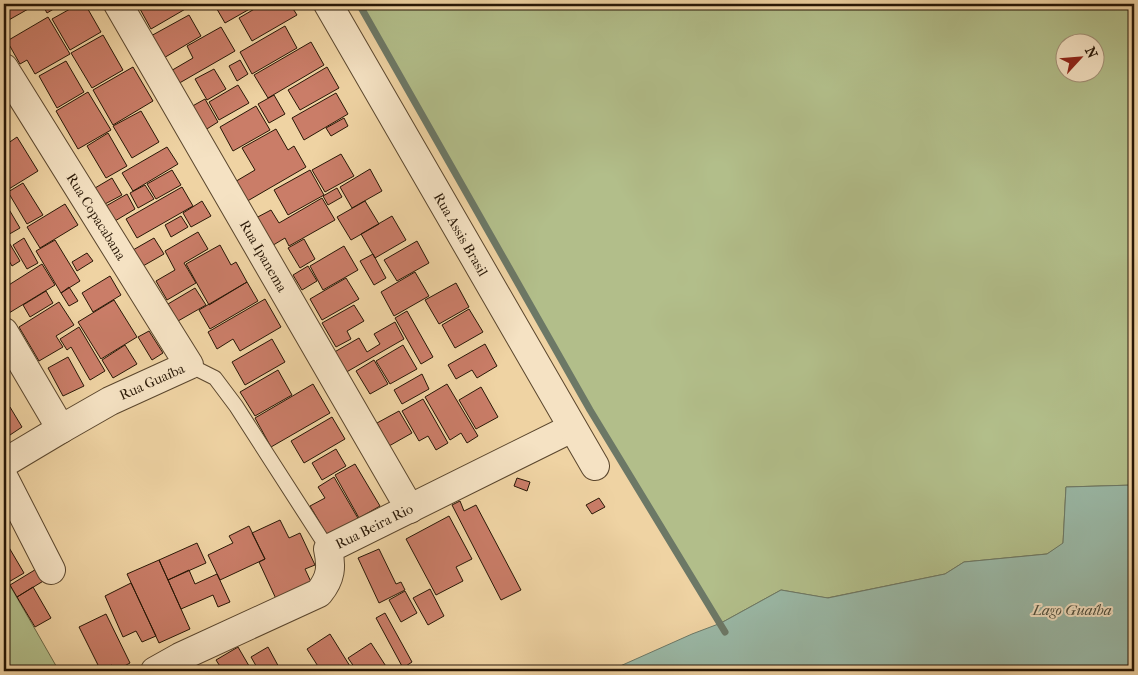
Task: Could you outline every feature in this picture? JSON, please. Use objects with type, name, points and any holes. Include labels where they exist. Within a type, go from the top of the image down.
[{"type":"street","name":"Rua Ipanema","points":[[118,4],[410,509]]},
{"type":"street","name":"Rua Assis Brasil","points":[[328,4],[595,466]]},
{"type":"street","name":"Rua Copacabana","points":[[4,68],[189,365]]},
{"type":"street","points":[[4,332],[61,429]]},
{"type":"street","name":"Rua Guaíba","points":[[4,463],[110,400],[189,365]]},
{"type":"street","name":"Rua Beira Rio","points":[[155,671],[180,656],[319,593],[328,581],[332,567],[328,548],[572,428]]},
{"type":"street","points":[[4,478],[51,570]]},
{"type":"lane","name":"Rua Guaíba","points":[[189,365],[215,378],[328,548]]},
{"type":"green space","points":[[359,4],[1134,4],[1134,485],[1066,487],[1063,544],[1047,554],[964,562],[945,574],[827,598],[781,590],[721,623],[590,410]]},
{"type":"green space","points":[[4,575],[59,671],[4,671]]},
{"type":"water","name":"Lago Guaíba","points":[[1134,485],[1134,671],[609,671],[721,623],[781,590],[828,598],[945,574],[964,562],[1047,554],[1063,543],[1066,487]]},
{"type":"building","points":[[4,4],[37,4],[7,21],[4,16]]},
{"type":"building","points":[[42,4],[62,4],[47,13]]},
{"type":"building","points":[[79,4],[85,4],[101,32],[70,50],[52,19]]},
{"type":"building","points":[[148,4],[194,4],[151,29],[140,9]]},
{"type":"building","points":[[214,4],[254,4],[255,6],[225,23]]},
{"type":"building","points":[[263,4],[290,4],[297,15],[252,41],[239,18]]},
{"type":"building","points":[[189,15],[201,36],[162,59],[149,37]]},
{"type":"building","points":[[48,17],[70,54],[35,74],[27,60],[20,64],[7,41]]},
{"type":"building","points":[[285,26],[297,48],[252,74],[240,52]]},
{"type":"building","points":[[221,27],[235,51],[176,85],[169,72],[193,58],[187,46]]},
{"type":"building","points":[[103,35],[123,70],[92,88],[71,53]]},
{"type":"building","points":[[311,42],[324,65],[268,98],[254,75]]},
{"type":"building","points":[[240,60],[248,74],[237,81],[229,66]]},
{"type":"building","points":[[66,61],[84,92],[57,108],[39,76]]},
{"type":"building","points":[[133,67],[153,101],[113,125],[93,90]]},
{"type":"building","points":[[327,67],[339,88],[300,110],[288,90]]},
{"type":"building","points":[[214,69],[226,89],[207,100],[195,79]]},
{"type":"building","points":[[238,85],[249,103],[219,120],[209,102]]},
{"type":"building","points":[[88,92],[111,130],[78,149],[56,111]]},
{"type":"building","points":[[336,93],[348,114],[304,140],[292,118]]},
{"type":"building","points":[[274,95],[285,114],[269,123],[258,104]]},
{"type":"building","points":[[205,99],[218,122],[202,132],[189,108]]},
{"type":"building","points":[[256,106],[270,130],[233,151],[220,127]]},
{"type":"building","points":[[141,111],[159,142],[132,158],[113,126]]},
{"type":"building","points":[[344,118],[348,126],[331,136],[326,128]]},
{"type":"building","points":[[276,129],[288,150],[294,146],[306,167],[244,203],[233,183],[255,170],[242,148]]},
{"type":"building","points":[[108,133],[127,166],[106,178],[87,146]]},
{"type":"building","points":[[17,137],[38,171],[4,192],[4,146]]},
{"type":"building","points":[[167,147],[178,164],[133,191],[122,173]]},
{"type":"building","points":[[341,154],[354,176],[325,192],[312,170]]},
{"type":"building","points":[[370,169],[382,191],[352,208],[340,187]]},
{"type":"building","points":[[172,170],[181,185],[156,199],[147,184]]},
{"type":"building","points":[[310,170],[324,195],[288,215],[274,190]]},
{"type":"building","points":[[112,178],[122,195],[105,204],[95,188]]},
{"type":"building","points":[[23,183],[43,215],[27,224],[8,192]]},
{"type":"building","points":[[145,185],[154,199],[138,208],[130,193]]},
{"type":"building","points":[[182,187],[193,206],[137,238],[126,219]]},
{"type":"building","points":[[337,188],[342,197],[328,205],[323,196]]},
{"type":"building","points":[[127,194],[135,209],[115,221],[106,206]]},
{"type":"building","points":[[322,198],[335,220],[289,246],[285,238],[270,247],[254,219],[271,210],[279,223]]},
{"type":"building","points":[[4,201],[20,228],[6,236],[4,233]]},
{"type":"building","points":[[202,201],[211,216],[191,227],[183,213]]},
{"type":"building","points":[[365,201],[379,224],[351,240],[337,217]]},
{"type":"building","points":[[65,204],[78,225],[40,248],[27,227]]},
{"type":"building","points":[[181,216],[188,227],[171,237],[165,225]]},
{"type":"building","points":[[392,216],[406,240],[375,258],[361,234]]},
{"type":"building","points":[[198,232],[208,249],[184,263],[196,283],[167,300],[156,281],[175,270],[165,251]]},
{"type":"building","points":[[4,234],[20,261],[12,266],[4,252]]},
{"type":"building","points":[[24,238],[38,263],[27,269],[13,245]]},
{"type":"building","points":[[154,238],[164,254],[143,266],[133,250]]},
{"type":"building","points":[[304,239],[315,259],[300,268],[288,248]]},
{"type":"building","points":[[55,240],[80,281],[61,293],[36,251]]},
{"type":"building","points":[[417,241],[429,263],[397,281],[384,260]]},
{"type":"building","points":[[220,245],[231,265],[236,262],[247,282],[209,305],[186,264]]},
{"type":"building","points":[[344,246],[358,270],[323,290],[310,266]]},
{"type":"building","points":[[87,253],[93,261],[77,271],[72,262]]},
{"type":"building","points":[[373,254],[386,278],[374,285],[360,261]]},
{"type":"building","points":[[42,264],[55,285],[9,313],[4,305],[4,288]]},
{"type":"building","points":[[308,266],[317,281],[302,290],[293,275]]},
{"type":"building","points":[[415,272],[429,296],[394,316],[381,292]]},
{"type":"building","points":[[110,276],[121,295],[93,312],[82,293]]},
{"type":"building","points":[[346,278],[359,299],[322,320],[310,299]]},
{"type":"building","points":[[247,282],[258,301],[210,329],[199,310]]},
{"type":"building","points":[[456,283],[469,307],[439,324],[425,300]]},
{"type":"building","points":[[69,287],[78,301],[69,306],[61,293]]},
{"type":"building","points":[[195,288],[206,305],[178,321],[168,304]]},
{"type":"building","points":[[46,291],[53,303],[30,317],[23,305]]},
{"type":"building","points":[[265,299],[281,327],[240,351],[233,339],[217,349],[208,332]]},
{"type":"building","points":[[114,300],[137,337],[101,359],[78,322]]},
{"type":"building","points":[[59,302],[74,325],[56,336],[63,347],[39,361],[19,327]]},
{"type":"building","points":[[354,305],[364,321],[347,331],[351,339],[336,347],[322,323]]},
{"type":"building","points":[[469,309],[483,332],[455,348],[442,325]]},
{"type":"building","points":[[407,311],[433,357],[421,364],[395,318]]},
{"type":"building","points":[[395,322],[404,339],[343,374],[331,354],[359,338],[367,352],[380,344],[374,334]]},
{"type":"building","points":[[79,327],[105,371],[90,380],[71,347],[67,350],[60,339]]},
{"type":"building","points":[[149,331],[163,353],[152,360],[138,337]]},
{"type":"building","points":[[272,339],[285,362],[245,385],[232,362]]},
{"type":"building","points":[[485,344],[497,366],[477,378],[472,370],[456,379],[448,365]]},
{"type":"building","points":[[125,345],[137,364],[113,378],[102,360]]},
{"type":"building","points":[[403,345],[417,369],[390,384],[376,361]]},
{"type":"building","points":[[68,357],[84,386],[63,396],[48,368]]},
{"type":"building","points":[[374,360],[388,384],[370,394],[356,371]]},
{"type":"building","points":[[278,370],[292,395],[255,416],[240,392]]},
{"type":"building","points":[[422,374],[429,389],[402,404],[394,390]]},
{"type":"building","points":[[313,384],[330,413],[271,447],[255,418]]},
{"type":"building","points":[[447,384],[478,436],[467,443],[461,433],[450,440],[425,397]]},
{"type":"building","points":[[481,387],[498,417],[476,429],[459,400]]},
{"type":"building","points":[[4,396],[9,405],[4,408]]},
{"type":"building","points":[[423,399],[448,443],[436,450],[428,436],[419,441],[402,411]]},
{"type":"building","points":[[10,407],[22,427],[4,439],[4,411]]},
{"type":"building","points":[[399,411],[412,433],[389,446],[377,423]]},
{"type":"building","points":[[332,417],[345,439],[304,463],[291,441]]},
{"type":"building","points":[[336,449],[346,466],[322,480],[312,463]]},
{"type":"building","points":[[355,464],[380,506],[359,518],[335,475]]},
{"type":"building","points":[[334,477],[359,520],[329,538],[310,506],[325,498],[318,487]]},
{"type":"building","points":[[517,478],[530,482],[527,491],[514,486]]},
{"type":"building","points":[[599,498],[605,507],[592,514],[586,505]]},
{"type":"building","points":[[460,501],[464,511],[476,505],[521,590],[501,600],[452,505]]},
{"type":"building","points":[[8,507],[15,518],[4,525],[4,510]]},
{"type":"building","points":[[449,516],[472,559],[456,567],[463,581],[436,595],[406,539]]},
{"type":"building","points":[[280,520],[289,538],[300,533],[315,565],[305,569],[312,584],[277,601],[259,562],[265,559],[252,533]]},
{"type":"building","points":[[249,526],[265,559],[220,580],[208,555],[233,543],[229,536]]},
{"type":"building","points":[[4,539],[24,573],[7,583],[4,578]]},
{"type":"building","points":[[197,543],[206,563],[168,580],[159,560]]},
{"type":"building","points":[[379,549],[396,584],[401,582],[405,590],[379,603],[358,558]]},
{"type":"building","points":[[159,560],[190,629],[159,643],[127,574]]},
{"type":"building","points":[[38,568],[45,580],[17,597],[10,585]]},
{"type":"building","points":[[189,570],[195,584],[217,574],[230,602],[218,607],[213,595],[181,609],[168,580]]},
{"type":"building","points":[[131,583],[156,636],[142,642],[136,631],[123,637],[105,596]]},
{"type":"building","points":[[33,587],[51,618],[35,627],[17,597]]},
{"type":"building","points":[[430,589],[444,616],[428,625],[413,598]]},
{"type":"building","points":[[405,591],[417,613],[401,622],[389,600]]},
{"type":"building","points":[[385,613],[412,662],[403,668],[376,618]]},
{"type":"building","points":[[106,614],[130,663],[115,671],[112,665],[101,671],[79,627]]},
{"type":"building","points":[[330,634],[353,671],[321,671],[307,649]]},
{"type":"building","points":[[371,643],[389,671],[357,671],[348,658]]},
{"type":"building","points":[[238,647],[252,671],[223,671],[216,660]]},
{"type":"building","points":[[268,647],[281,671],[259,671],[251,657]]},
{"type":"waterway","points":[[359,4],[590,410],[725,632]]}]
